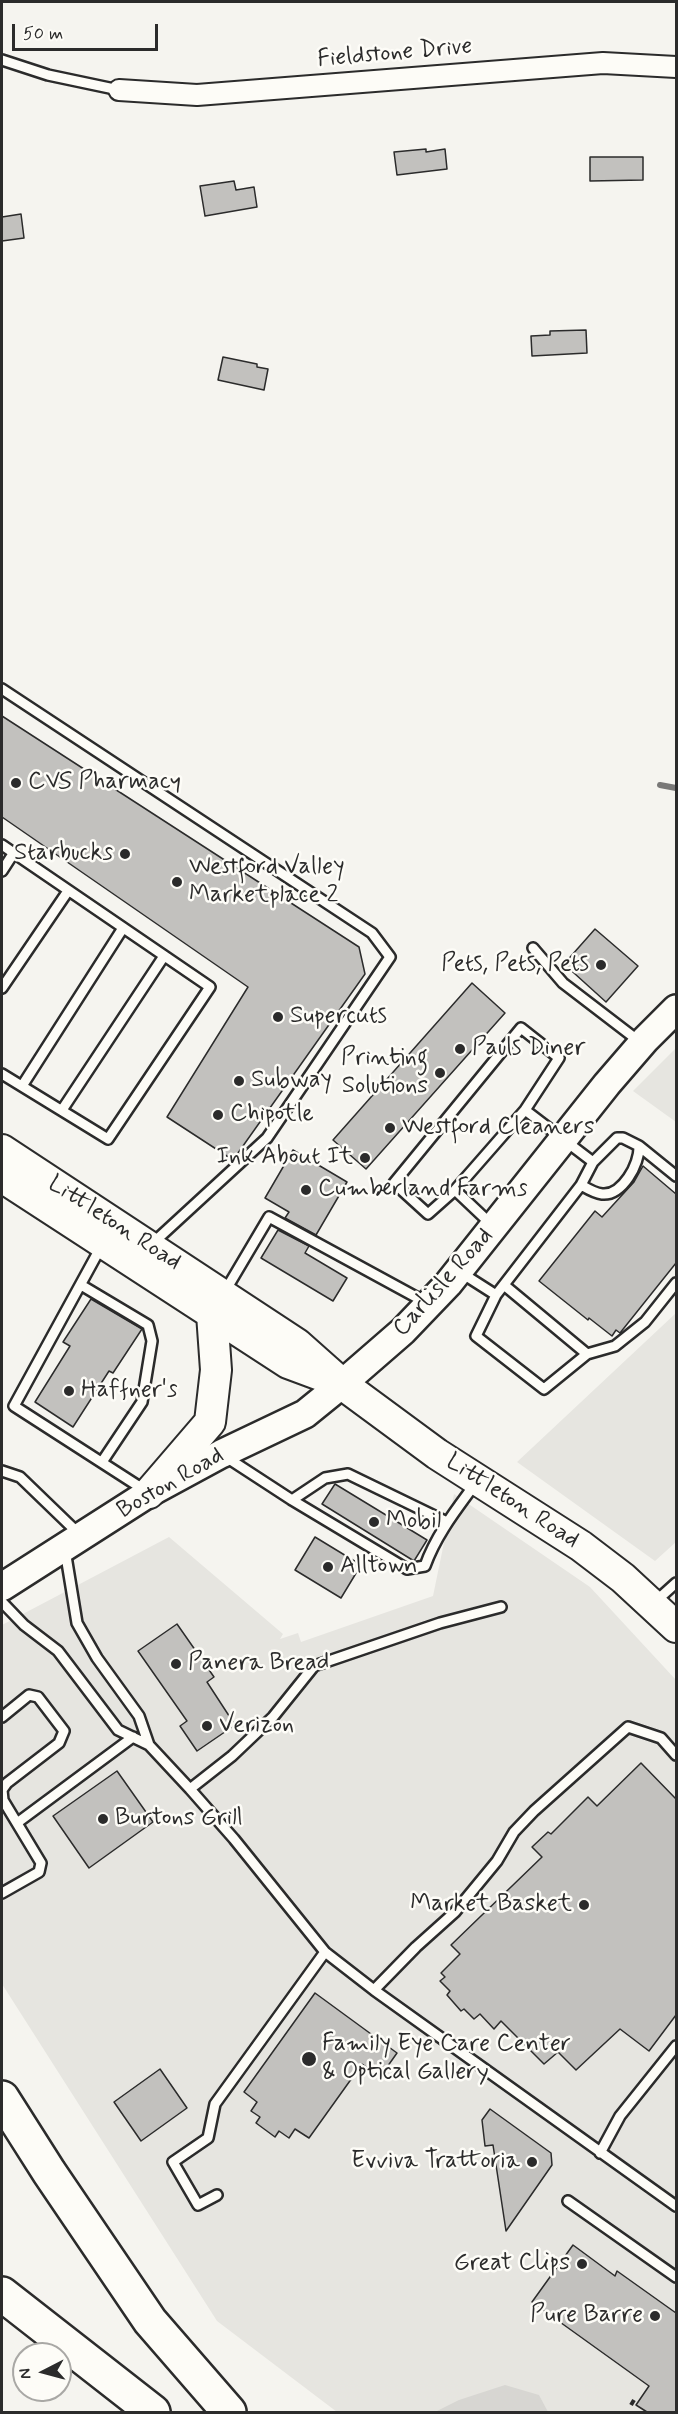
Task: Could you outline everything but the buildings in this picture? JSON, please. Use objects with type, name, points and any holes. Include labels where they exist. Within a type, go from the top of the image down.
[{"type":"highway","points":[[2,2098],[49,2172],[150,2320],[229,2412]]},
{"type":"highway","points":[[2,2294],[153,2412]]},
{"type":"main road","name":"Carlisle Road","points":[[342,1384],[403,1331],[459,1271],[563,1139],[642,1044],[676,1009]]},
{"type":"main road","name":"Littleton Road","points":[[2,1150],[149,1247],[217,1304]]},
{"type":"main road","name":"Littleton Road","points":[[2,1177],[103,1243],[297,1344],[342,1384],[437,1454],[581,1546],[653,1604],[676,1627]]},
{"type":"main road","points":[[149,1493],[210,1422],[216,1370],[217,1304]]},
{"type":"main road","name":"Boston Road","points":[[2,1587],[149,1493],[221,1454],[305,1414],[342,1384]]},
{"type":"street","name":"Fieldstone Drive","points":[[119,90],[196,95],[592,64],[676,67]]},
{"type":"lane","points":[[2,60],[48,75],[119,90]]},
{"type":"lane","points":[[2,689],[372,933],[390,957],[267,1138],[149,1247]]},
{"type":"lane","points":[[2,845],[210,987],[108,1139],[2,1074]]},
{"type":"lane","points":[[2,871],[13,854]]},
{"type":"lane","points":[[2,988],[68,891]]},
{"type":"lane","points":[[22,1086],[123,928]]},
{"type":"lane","points":[[533,948],[563,983],[642,1044]]},
{"type":"lane","points":[[62,1110],[164,956]]},
{"type":"lane","points":[[521,1028],[560,1058],[525,1110],[455,1190],[428,1214],[394,1183],[521,1028]]},
{"type":"lane","points":[[525,1110],[593,1162]]},
{"type":"lane","points":[[676,1176],[639,1146],[623,1138],[617,1138],[593,1162],[580,1185],[496,1295],[476,1336],[544,1389],[587,1354],[615,1346],[645,1322],[676,1283]]},
{"type":"lane","points":[[580,1185],[592,1192],[604,1195],[615,1191],[634,1171],[640,1157],[639,1146]]},
{"type":"lane","points":[[455,1190],[495,1228]]},
{"type":"lane","points":[[217,1304],[268,1217],[429,1304]]},
{"type":"lane","points":[[103,1243],[14,1406],[149,1493]]},
{"type":"lane","points":[[459,1271],[496,1295]]},
{"type":"lane","points":[[81,1285],[148,1325],[152,1341],[149,1371],[142,1402],[102,1462]]},
{"type":"lane","points":[[504,1285],[587,1354]]},
{"type":"lane","points":[[221,1454],[407,1569],[425,1566],[430,1551],[447,1522],[478,1480]]},
{"type":"lane","points":[[2,1470],[21,1477],[72,1541],[76,1623],[97,1658],[139,1716],[149,1745]]},
{"type":"lane","points":[[292,1500],[325,1478],[348,1474],[447,1522]]},
{"type":"lane","points":[[653,1604],[676,1583]]},
{"type":"lane","points":[[2,1602],[24,1625],[58,1651],[118,1730],[149,1745],[190,1789],[234,1839],[325,1952],[374,1990],[676,2206]]},
{"type":"lane","points":[[190,1789],[232,1756],[273,1717],[314,1666],[440,1623],[501,1607]]},
{"type":"lane","points":[[2,1716],[29,1695],[38,1697],[64,1731],[59,1743],[7,1783],[2,1790],[3,1800],[41,1863],[39,1872],[2,1893]]},
{"type":"lane","points":[[374,1990],[416,1947],[455,1912],[497,1861],[514,1833],[534,1811],[628,1727],[661,1738],[676,1755]]},
{"type":"lane","points":[[17,1823],[133,1737]]},
{"type":"lane","points":[[217,2195],[198,2205],[173,2162],[208,2138],[215,2104],[325,1952]]},
{"type":"lane","points":[[600,2153],[620,2116],[676,2046]]},
{"type":"lane","points":[[568,2201],[676,2277]]},
{"type":"path","points":[[631,2405],[634,2400]]},
{"type":"shaded area","points":[[676,1048],[676,1122],[633,1091]]},
{"type":"shaded area","points":[[676,1313],[676,1542],[655,1561],[517,1462]]},
{"type":"shaded area","points":[[454,1494],[590,1587],[676,1680],[676,2412],[337,2412],[217,2321],[2,1984],[2,1625],[169,1537],[283,1634],[280,1639],[298,1633],[301,1642],[433,1596]]},
{"type":"shaded area","points":[[505,2385],[539,2395],[548,2412],[435,2412],[459,2400]]},
{"type":"waterway","points":[[660,785],[676,788]]},
{"type":"place","name":"CVS Pharmacy","points":[[16,783]]},
{"type":"place","name":"Starbucks","points":[[125,854]]},
{"type":"place","name":"Westford Valley Marketplace 2","points":[[177,882]]},
{"type":"place","name":"Pets, Pets, Pets","points":[[601,965]]},
{"type":"place","name":"Supercuts","points":[[278,1017]]},
{"type":"place","name":"Pauls Diner","points":[[460,1049]]},
{"type":"place","name":"Printing Solutions","points":[[440,1073]]},
{"type":"place","name":"Subway","points":[[239,1081]]},
{"type":"place","name":"Chipotle","points":[[218,1115]]},
{"type":"place","name":"Westford Cleaners","points":[[390,1128]]},
{"type":"place","name":"Ink About It","points":[[365,1158]]},
{"type":"place","name":"Cumberland Farms","points":[[306,1190]]},
{"type":"place","name":"Haffner's","points":[[69,1391]]},
{"type":"place","name":"Mobil","points":[[374,1522]]},
{"type":"place","name":"Alltown","points":[[328,1567]]},
{"type":"place","name":"Panera Bread","points":[[176,1664]]},
{"type":"place","name":"Verizon","points":[[207,1726]]},
{"type":"place","name":"Burtons Grill","points":[[103,1819]]},
{"type":"place","name":"Market Basket","points":[[584,1905]]},
{"type":"place","name":"Family Eye Care Center & Optical Gallery","points":[[309,2059]]},
{"type":"place","name":"Evviva Trattoria","points":[[532,2162]]},
{"type":"place","name":"Great Clips","points":[[582,2264]]},
{"type":"place","name":"Pure Barre","points":[[655,2316]]}]
